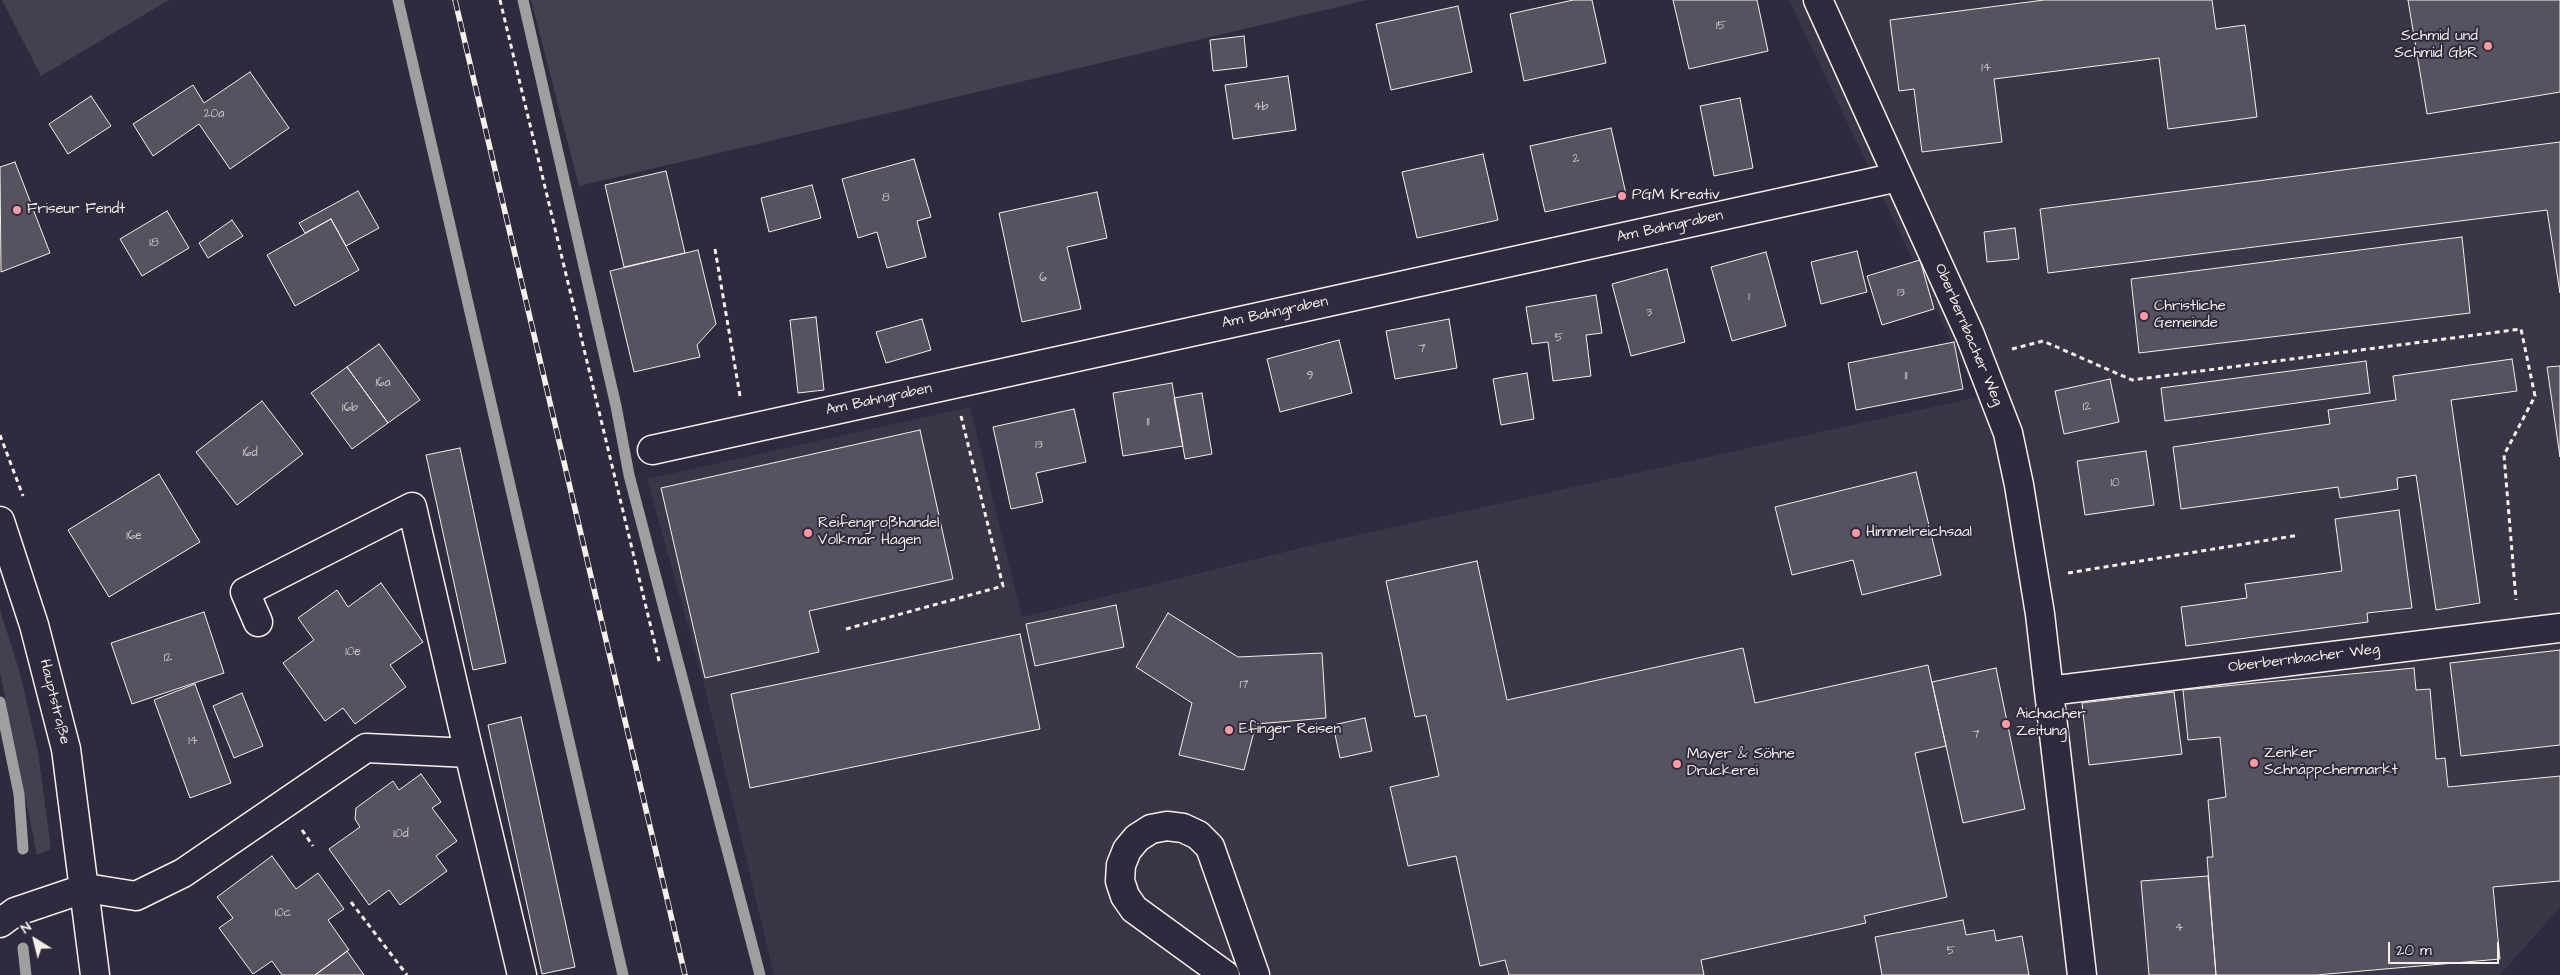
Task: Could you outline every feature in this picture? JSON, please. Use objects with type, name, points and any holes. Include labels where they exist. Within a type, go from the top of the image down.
[{"type":"street","name":"Oberbernbacher Weg","points":[[1818,0],[1980,358],[2008,433],[2020,485],[2034,578],[2082,975]]},
{"type":"street","name":"Am Bahngraben","points":[[652,450],[1898,178]]},
{"type":"street","points":[[258,622],[245,592],[412,507],[522,975]]},
{"type":"street","name":"Hauptstraße","points":[[0,521],[34,624],[66,748],[86,888],[95,975]]},
{"type":"street","name":"Oberbernbacher Weg","points":[[2049,691],[2560,628]]},
{"type":"street","points":[[0,923],[15,912],[86,888],[136,896],[183,873],[366,748],[470,753]]},
{"type":"street","points":[[1225,975],[1134,909],[1125,896],[1120,881],[1121,865],[1127,850],[1137,838],[1151,829],[1167,826],[1183,828],[1198,835],[1210,846],[1255,975]]},
{"type":"path","points":[[500,0],[660,665]]},
{"type":"path","points":[[715,249],[746,429]]},
{"type":"path","points":[[1980,358],[2043,341],[2132,380],[2521,328],[2535,396],[2504,455],[2519,633]]},
{"type":"path","points":[[846,629],[1003,586],[953,383]]},
{"type":"path","points":[[2034,578],[2299,535]]},
{"type":"path","points":[[351,902],[407,975]]},
{"type":"shaded area","points":[[2,0],[169,0],[41,76]]},
{"type":"shaded area","points":[[531,0],[1367,0],[579,186]]},
{"type":"shaded area","points":[[1789,0],[2560,0],[2560,907],[2500,975],[774,975],[707,695],[647,479],[970,407],[1022,617],[1322,543],[1978,397]]},
{"type":"shaded area","points":[[0,610],[20,673],[38,752],[51,849],[37,855],[0,673]]},
{"type":"building","points":[[1573,0],[1592,0],[1606,63],[1524,81],[1510,14]]},
{"type":"building","points":[[1673,0],[1757,0],[1768,51],[1689,69]]},
{"type":"building","points":[[2044,0],[2212,0],[2216,29],[2245,25],[2257,117],[2168,129],[2159,58],[1994,79],[2002,142],[1922,152],[1914,89],[1899,91],[1890,20]]},
{"type":"building","name":"Schmid und Schmid GbR","points":[[2408,0],[2560,0],[2560,92],[2427,114]]},
{"type":"building","points":[[1458,6],[1472,72],[1391,90],[1376,24]]},
{"type":"building","points":[[1244,36],[1247,67],[1213,71],[1210,40]]},
{"type":"building","points":[[250,72],[289,128],[230,169],[199,124],[153,156],[133,124],[193,85],[204,103]]},
{"type":"building","points":[[1288,76],[1296,130],[1233,139],[1225,85]]},
{"type":"building","points":[[91,96],[111,126],[68,154],[49,124]]},
{"type":"building","points":[[1740,98],[1753,168],[1714,176],[1700,106]]},
{"type":"building","points":[[1611,128],[1626,194],[1545,212],[1530,146]]},
{"type":"building","points":[[2560,142],[2560,293],[2547,210],[2048,273],[2040,209]]},
{"type":"building","points":[[1483,154],[1498,220],[1417,238],[1402,172]]},
{"type":"building","points":[[914,159],[931,217],[917,221],[926,257],[887,268],[877,232],[858,238],[842,179]]},
{"type":"building","name":"Friseur Fendt","points":[[15,162],[50,253],[1,272],[0,167]]},
{"type":"building","points":[[666,171],[685,253],[624,267],[605,185]]},
{"type":"building","points":[[812,185],[821,218],[769,232],[761,198]]},
{"type":"building","points":[[358,191],[379,228],[346,246],[331,219],[305,233],[299,223]]},
{"type":"building","points":[[1097,192],[1107,238],[1067,247],[1081,309],[1022,322],[999,213]]},
{"type":"building","points":[[167,211],[189,248],[142,276],[120,239]]},
{"type":"building","points":[[331,219],[359,270],[295,306],[267,255]]},
{"type":"building","points":[[232,220],[243,236],[208,258],[199,243]]},
{"type":"building","points":[[2015,228],[2019,259],[1987,262],[1984,232]]},
{"type":"building","points":[[2462,237],[2470,313],[2139,353],[2131,279]]},
{"type":"building","points":[[698,250],[716,324],[697,345],[700,357],[634,372],[610,271]]},
{"type":"building","points":[[1857,251],[1867,292],[1821,304],[1811,262]]},
{"type":"building","points":[[1766,252],[1786,326],[1732,341],[1711,267]]},
{"type":"building","points":[[1920,260],[1934,309],[1882,325],[1867,276]]},
{"type":"building","points":[[1667,269],[1685,342],[1631,356],[1612,284]]},
{"type":"building","points":[[1596,295],[1602,333],[1586,335],[1591,376],[1553,381],[1548,342],[1532,344],[1526,307]]},
{"type":"building","points":[[816,317],[824,390],[798,393],[790,320]]},
{"type":"building","points":[[922,319],[931,350],[886,363],[876,332]]},
{"type":"building","points":[[1449,319],[1457,368],[1395,379],[1386,331]]},
{"type":"building","points":[[1339,340],[1352,393],[1280,412],[1267,359]]},
{"type":"building","points":[[1954,342],[1963,389],[1856,410],[1848,363]]},
{"type":"building","points":[[379,344],[420,400],[388,423],[347,367]]},
{"type":"building","points":[[2512,359],[2517,391],[2451,400],[2480,603],[2436,610],[2416,475],[2397,478],[2398,489],[2340,498],[2338,487],[2181,509],[2173,447],[2330,424],[2328,410],[2396,400],[2393,376]]},
{"type":"building","points":[[2366,361],[2370,393],[2165,421],[2161,388]]},
{"type":"building","points":[[2560,366],[2560,457],[2547,367]]},
{"type":"building","points":[[347,367],[388,423],[352,449],[311,393]]},
{"type":"building","points":[[1527,373],[1534,419],[1501,425],[1493,379]]},
{"type":"building","points":[[2110,379],[2119,422],[2064,434],[2055,391]]},
{"type":"building","points":[[1172,383],[1183,446],[1123,456],[1113,393]]},
{"type":"building","points":[[1202,393],[1212,454],[1185,459],[1174,398]]},
{"type":"building","points":[[262,401],[303,454],[237,505],[196,452]]},
{"type":"building","points":[[1074,409],[1086,462],[1036,473],[1043,502],[1011,509],[993,427]]},
{"type":"building","name":"Reifengroßhandel Volkmar Hagen","points":[[920,430],[953,579],[809,611],[819,652],[705,678],[661,488]]},
{"type":"building","points":[[460,448],[506,663],[473,670],[426,455]]},
{"type":"building","points":[[2146,451],[2154,505],[2085,515],[2077,461]]},
{"type":"building","name":"Himmelreichsaal","points":[[1916,472],[1941,575],[1862,595],[1853,560],[1792,575],[1775,507]]},
{"type":"building","points":[[159,474],[200,542],[109,597],[68,530]]},
{"type":"building","points":[[2399,510],[2412,608],[2367,613],[2368,622],[2186,646],[2181,607],[2247,598],[2245,584],[2342,571],[2335,519]]},
{"type":"building","name":"Mayer & Söhne Druckerei","points":[[1477,561],[1507,700],[1743,648],[1755,703],[1928,665],[1946,746],[1915,753],[1947,897],[1864,916],[1866,923],[1701,960],[1704,975],[1509,975],[1505,960],[1480,966],[1456,856],[1408,866],[1390,787],[1439,776],[1426,715],[1415,717],[1386,581]]},
{"type":"building","points":[[381,583],[423,642],[390,665],[406,687],[355,724],[343,708],[325,721],[283,663],[314,640],[298,618],[337,590],[348,607]]},
{"type":"building","points":[[1116,605],[1124,647],[1035,666],[1026,624]]},
{"type":"building","points":[[204,612],[224,673],[132,704],[111,643]]},
{"type":"building","points":[[1168,613],[1238,657],[1322,653],[1326,718],[1256,724],[1244,770],[1179,755],[1192,703],[1136,667]]},
{"type":"building","points":[[1020,634],[1040,729],[750,788],[731,694]]},
{"type":"building","points":[[2560,650],[2560,745],[2461,756],[2450,663]]},
{"type":"building","points":[[1996,668],[2025,809],[1963,823],[1932,682]]},
{"type":"building","points":[[2414,668],[2416,690],[2430,689],[2436,759],[2445,758],[2448,787],[2560,776],[2560,881],[2493,887],[2500,959],[2316,975],[2216,975],[2207,857],[2213,857],[2208,800],[2226,797],[2220,737],[2188,740],[2183,690]]},
{"type":"building","points":[[195,684],[231,783],[190,798],[154,700]]},
{"type":"building","points":[[2174,692],[2182,754],[2089,765],[2082,703]]},
{"type":"building","points":[[242,693],[263,746],[234,758],[213,706]]},
{"type":"building","points":[[521,717],[575,967],[542,974],[488,725]]},
{"type":"building","points":[[1365,718],[1372,751],[1340,758],[1333,725]]},
{"type":"building","points":[[421,774],[441,802],[432,808],[457,841],[436,856],[447,871],[400,905],[389,890],[369,905],[329,849],[360,827],[355,819],[356,808],[393,781],[399,790]]},
{"type":"building","points":[[272,856],[296,889],[318,873],[344,909],[328,920],[349,950],[315,975],[282,975],[272,961],[253,974],[219,928],[233,918],[217,897]]},
{"type":"building","points":[[2208,876],[2216,975],[2149,975],[2141,881]]},
{"type":"building","points":[[1963,920],[1966,935],[1994,930],[1996,941],[2022,936],[2029,975],[1882,975],[1875,937]]},
{"type":"building","points":[[347,951],[364,975],[315,975]]},
{"type":"waterway","points":[[398,0],[623,975]]},
{"type":"waterway","points":[[523,0],[616,406],[629,475],[760,975]]},
{"type":"waterway","points":[[0,702],[19,794],[23,849]]},
{"type":"waterway","points":[[23,948],[26,975]]},
{"type":"railway","points":[[455,0],[685,975]]},
{"type":"place","name":"Schmid und Schmid GbR","points":[[2488,46]]},
{"type":"place","name":"PGM Kreativ","points":[[1622,196]]},
{"type":"place","name":"Friseur Fendt","points":[[17,210]]},
{"type":"place","name":"Christliche Gemeinde","points":[[2144,316]]},
{"type":"place","name":"Reifengroßhandel Volkmar Hagen","points":[[808,533]]},
{"type":"place","name":"Himmelreichsaal","points":[[1856,533]]},
{"type":"place","name":"Aichacher Zeitung","points":[[2006,724]]},
{"type":"place","name":"Efinger Reisen","points":[[1229,730]]},
{"type":"place","name":"Zenker Schnäppchenmarkt","points":[[2254,763]]},
{"type":"place","name":"Mayer & Söhne Druckerei","points":[[1677,764]]}]
